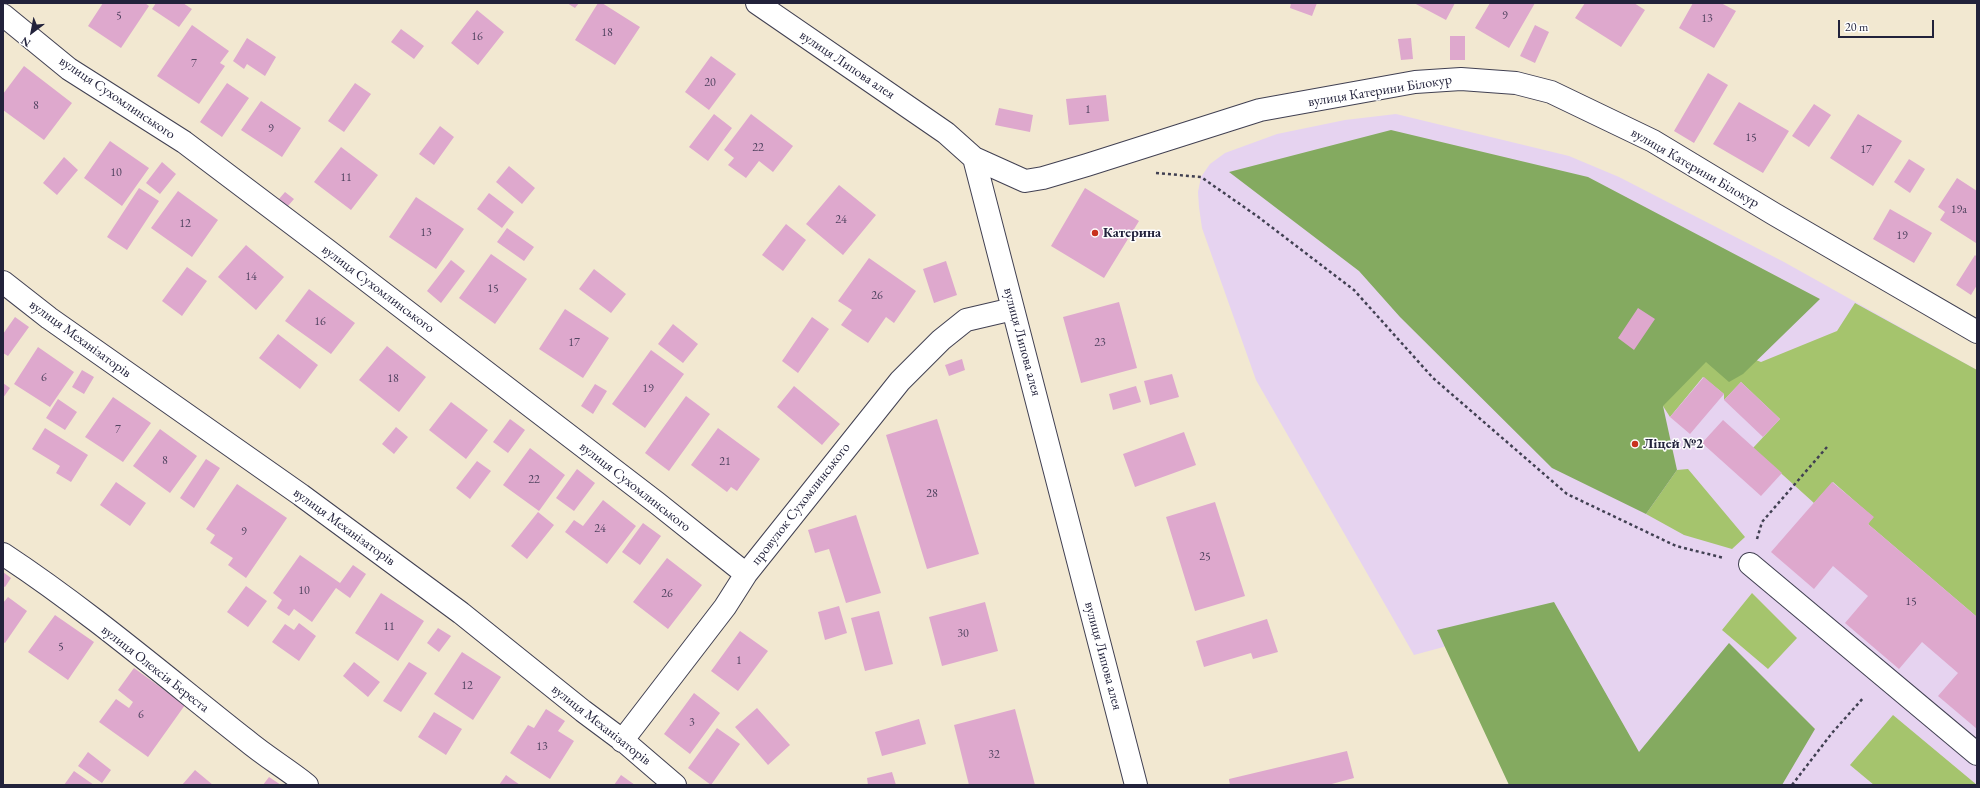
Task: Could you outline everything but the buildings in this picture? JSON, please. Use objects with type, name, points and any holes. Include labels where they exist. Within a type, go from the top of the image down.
[{"type":"street","name":"вулиця Липова алея","points":[[757,3],[946,133],[974,158],[1136,785]]},
{"type":"street","name":"вулиця Сухомлинського","points":[[3,15],[69,69],[184,142],[328,250],[746,574]]},
{"type":"street","name":"вулиця Катерини Білокур","points":[[974,158],[1025,181],[1043,178],[1087,165],[1260,110],[1415,82],[1461,78],[1516,83],[1551,92],[1653,141],[1774,214],[1977,332]]},
{"type":"street","name":"вулиця Механізаторів","points":[[3,282],[49,318],[301,495],[461,613],[675,785]]},
{"type":"street","name":"провулок Сухомлинського","points":[[622,741],[725,608],[746,574],[900,381],[941,340],[966,320],[1013,309]]},
{"type":"street","name":"вулиця Олексія Береста","points":[[3,554],[40,578],[187,692],[247,742],[307,785]]},
{"type":"street","points":[[1750,564],[1977,754]]},
{"type":"path","points":[[1154,173],[1201,177],[1257,216],[1354,290],[1433,378],[1567,494],[1676,546],[1750,564],[1762,522],[1826,447]]},
{"type":"path","points":[[1792,785],[1832,733],[1883,676]]},
{"type":"shaded area","name":"Ліцей №2","points":[[1396,114],[1569,156],[1619,177],[1784,262],[1977,370],[1977,785],[1563,785],[1554,617],[1414,655],[1256,380],[1202,228],[1198,192],[1201,177],[1210,164],[1225,153],[1277,134],[1345,120]]},
{"type":"green space","points":[[1391,130],[1588,177],[1820,299],[1743,374],[1729,382],[1706,362],[1663,406],[1677,470],[1646,514],[1552,468],[1400,317],[1359,271],[1229,172]]},
{"type":"green space","points":[[1855,303],[1977,370],[1977,617],[1868,524],[1873,517],[1833,482],[1814,503],[1753,448],[1780,419],[1741,382],[1724,400],[1724,394],[1703,377],[1670,417],[1635,362],[1722,347],[1761,362],[1837,331]]},
{"type":"green space","points":[[1688,469],[1745,537],[1732,549],[1684,535],[1646,514],[1677,470]]},
{"type":"green space","points":[[1752,593],[1797,638],[1768,669],[1722,630]]},
{"type":"green space","points":[[1554,602],[1639,752],[1729,643],[1815,729],[1782,785],[1509,785],[1437,630]]},
{"type":"green space","points":[[1893,715],[1977,785],[1874,785],[1850,765]]},
{"type":"place","name":"Катерина","points":[[1095,233]]},
{"type":"place","name":"Ліцей №2","points":[[1635,444]]}]
